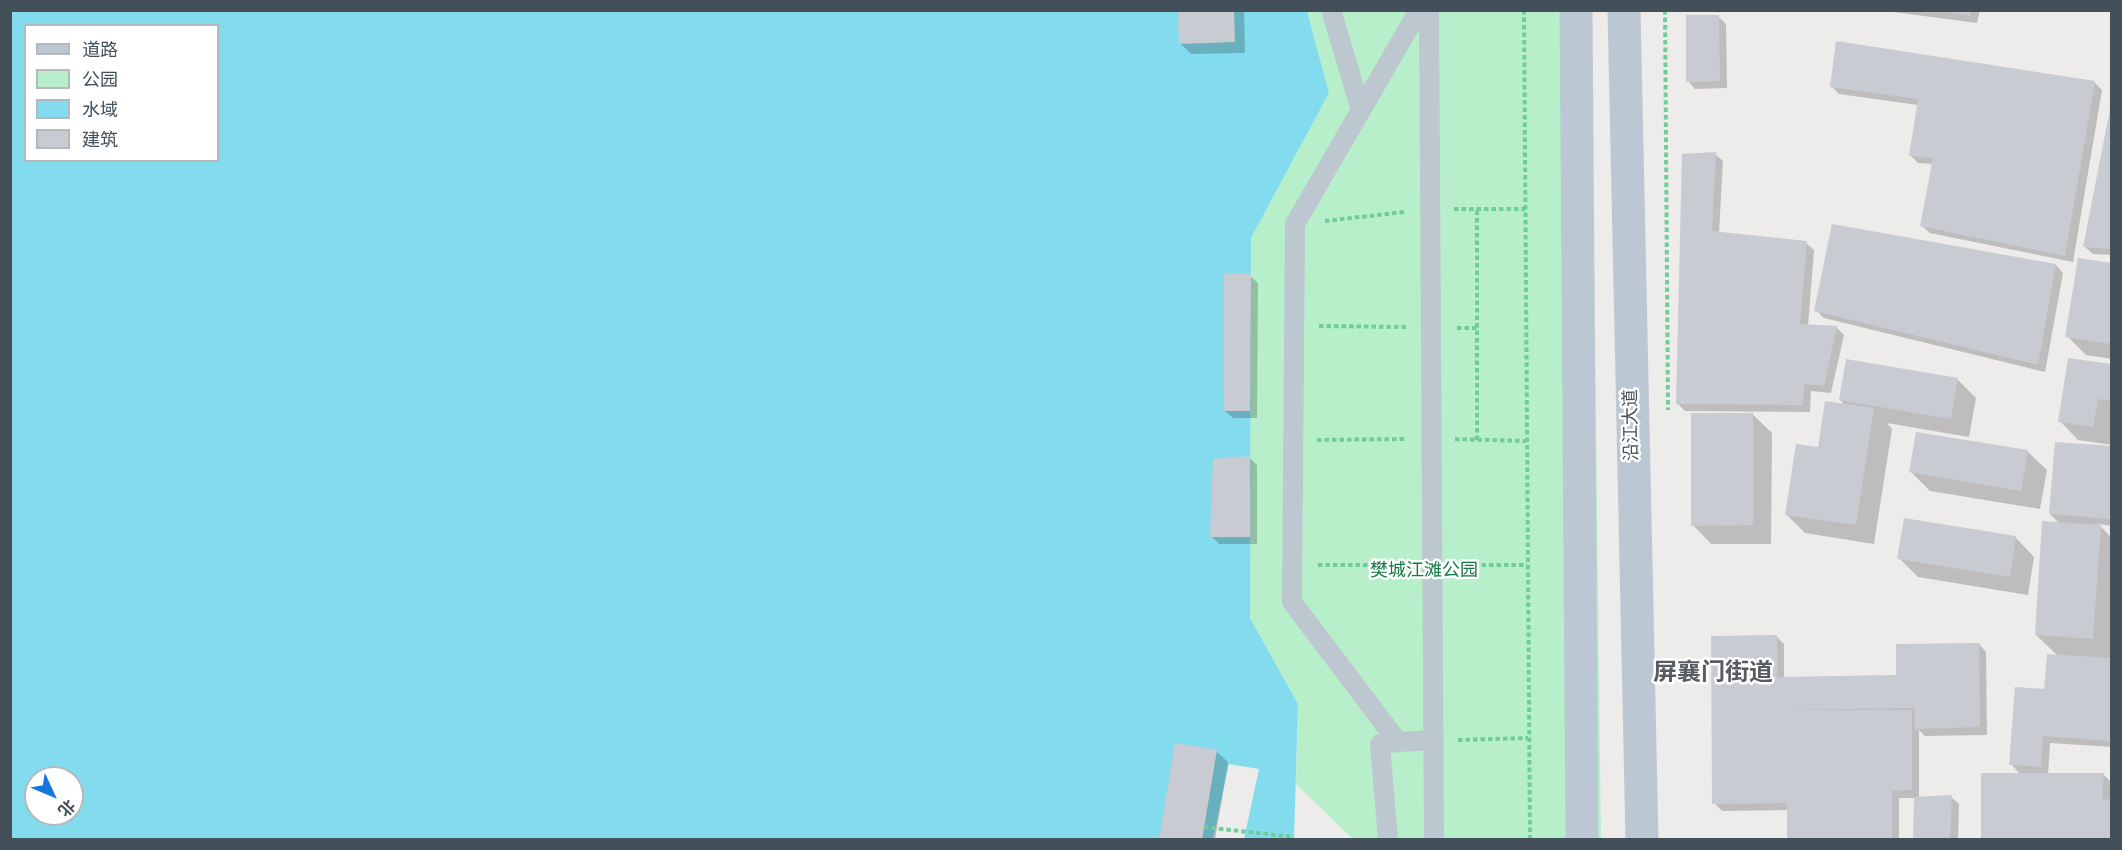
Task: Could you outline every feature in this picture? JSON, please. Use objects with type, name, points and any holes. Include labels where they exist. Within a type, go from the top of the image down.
[{"type":"main road","points":[[1576,10],[1582,840]]},
{"type":"main road","name":"沿江大道","points":[[1624,10],[1642,840]]},
{"type":"street","points":[[1330,10],[1361,110]]},
{"type":"street","points":[[1398,742],[1292,602],[1295,224],[1419,10]]},
{"type":"street","points":[[1430,10],[1434,840]]},
{"type":"street","points":[[1388,840],[1380,744],[1433,740]]},
{"type":"path","points":[[1524,10],[1530,840]]},
{"type":"path","points":[[1477,209],[1477,440]]},
{"type":"path","points":[[1294,326],[1477,328]]},
{"type":"path","points":[[1433,740],[1528,738]]},
{"type":"path","points":[[1204,827],[1294,837]]},
{"type":"green space","name":"樊城江滩公园","points":[[1307,11],[1591,11],[1601,839],[1353,839],[1296,784],[1298,704],[1250,618],[1251,238],[1329,93]]},
{"type":"water","points":[[10,11],[1307,11],[1329,93],[1251,238],[1250,618],[1298,704],[1294,839],[11,839]]},
{"type":"pier","points":[[1229,764],[1259,769],[1244,839],[1213,839]]},
{"type":"building","points":[[1178,10],[1234,10],[1235,42],[1179,44]]},
{"type":"building","points":[[1937,10],[1971,10],[1970,16]]},
{"type":"building","points":[[1686,15],[1719,15],[1720,81],[1686,82]]},
{"type":"building","points":[[1836,41],[2095,81],[2065,256],[1920,226],[1933,158],[1909,156],[1918,99],[1830,87]]},
{"type":"building","points":[[2110,109],[2112,249],[2083,247]]},
{"type":"building","points":[[1716,152],[1712,231],[1807,241],[1800,324],[1837,326],[1824,386],[1804,384],[1803,405],[1676,404],[1682,154]]},
{"type":"building","points":[[1832,224],[2056,264],[2038,365],[1814,311]]},
{"type":"building","points":[[2078,258],[2112,263],[2112,344],[2065,337]]},
{"type":"building","points":[[1224,274],[1251,274],[1250,411],[1224,411]]},
{"type":"building","points":[[2068,358],[2112,364],[2112,401],[2098,399],[2093,427],[2058,422]]},
{"type":"building","points":[[1846,359],[1958,378],[1951,419],[1839,400]]},
{"type":"building","points":[[1825,401],[1874,408],[1856,525],[1785,515],[1796,444],[1818,447]]},
{"type":"building","points":[[1691,413],[1753,413],[1753,525],[1691,526]]},
{"type":"building","points":[[1916,432],[2028,450],[2021,491],[1909,472]]},
{"type":"building","points":[[2055,442],[2112,446],[2112,519],[2049,514]]},
{"type":"building","points":[[1250,456],[1250,537],[1210,537],[1213,459]]},
{"type":"building","points":[[1904,518],[2016,536],[2010,577],[1897,559]]},
{"type":"building","points":[[2042,521],[2101,525],[2093,639],[2035,635]]},
{"type":"building","points":[[1777,635],[1777,677],[1896,675],[1896,644],[1979,643],[1980,727],[1915,729],[1915,708],[1780,710],[1912,710],[1912,790],[1892,791],[1892,840],[1787,840],[1787,803],[1712,804],[1711,636]]},
{"type":"building","points":[[2047,654],[2112,658],[2112,741],[2043,736],[2041,767],[2009,765],[2015,687],[2044,689]]},
{"type":"building","points":[[1175,743],[1217,750],[1202,840],[1159,840]]},
{"type":"building","points":[[1981,773],[2104,773],[2102,799],[2112,800],[2112,840],[1981,840]]},
{"type":"building","points":[[1952,795],[1950,840],[1913,840],[1914,797]]},
{"type":"district","name":"屏襄门街道","points":[[1713,675]]}]
